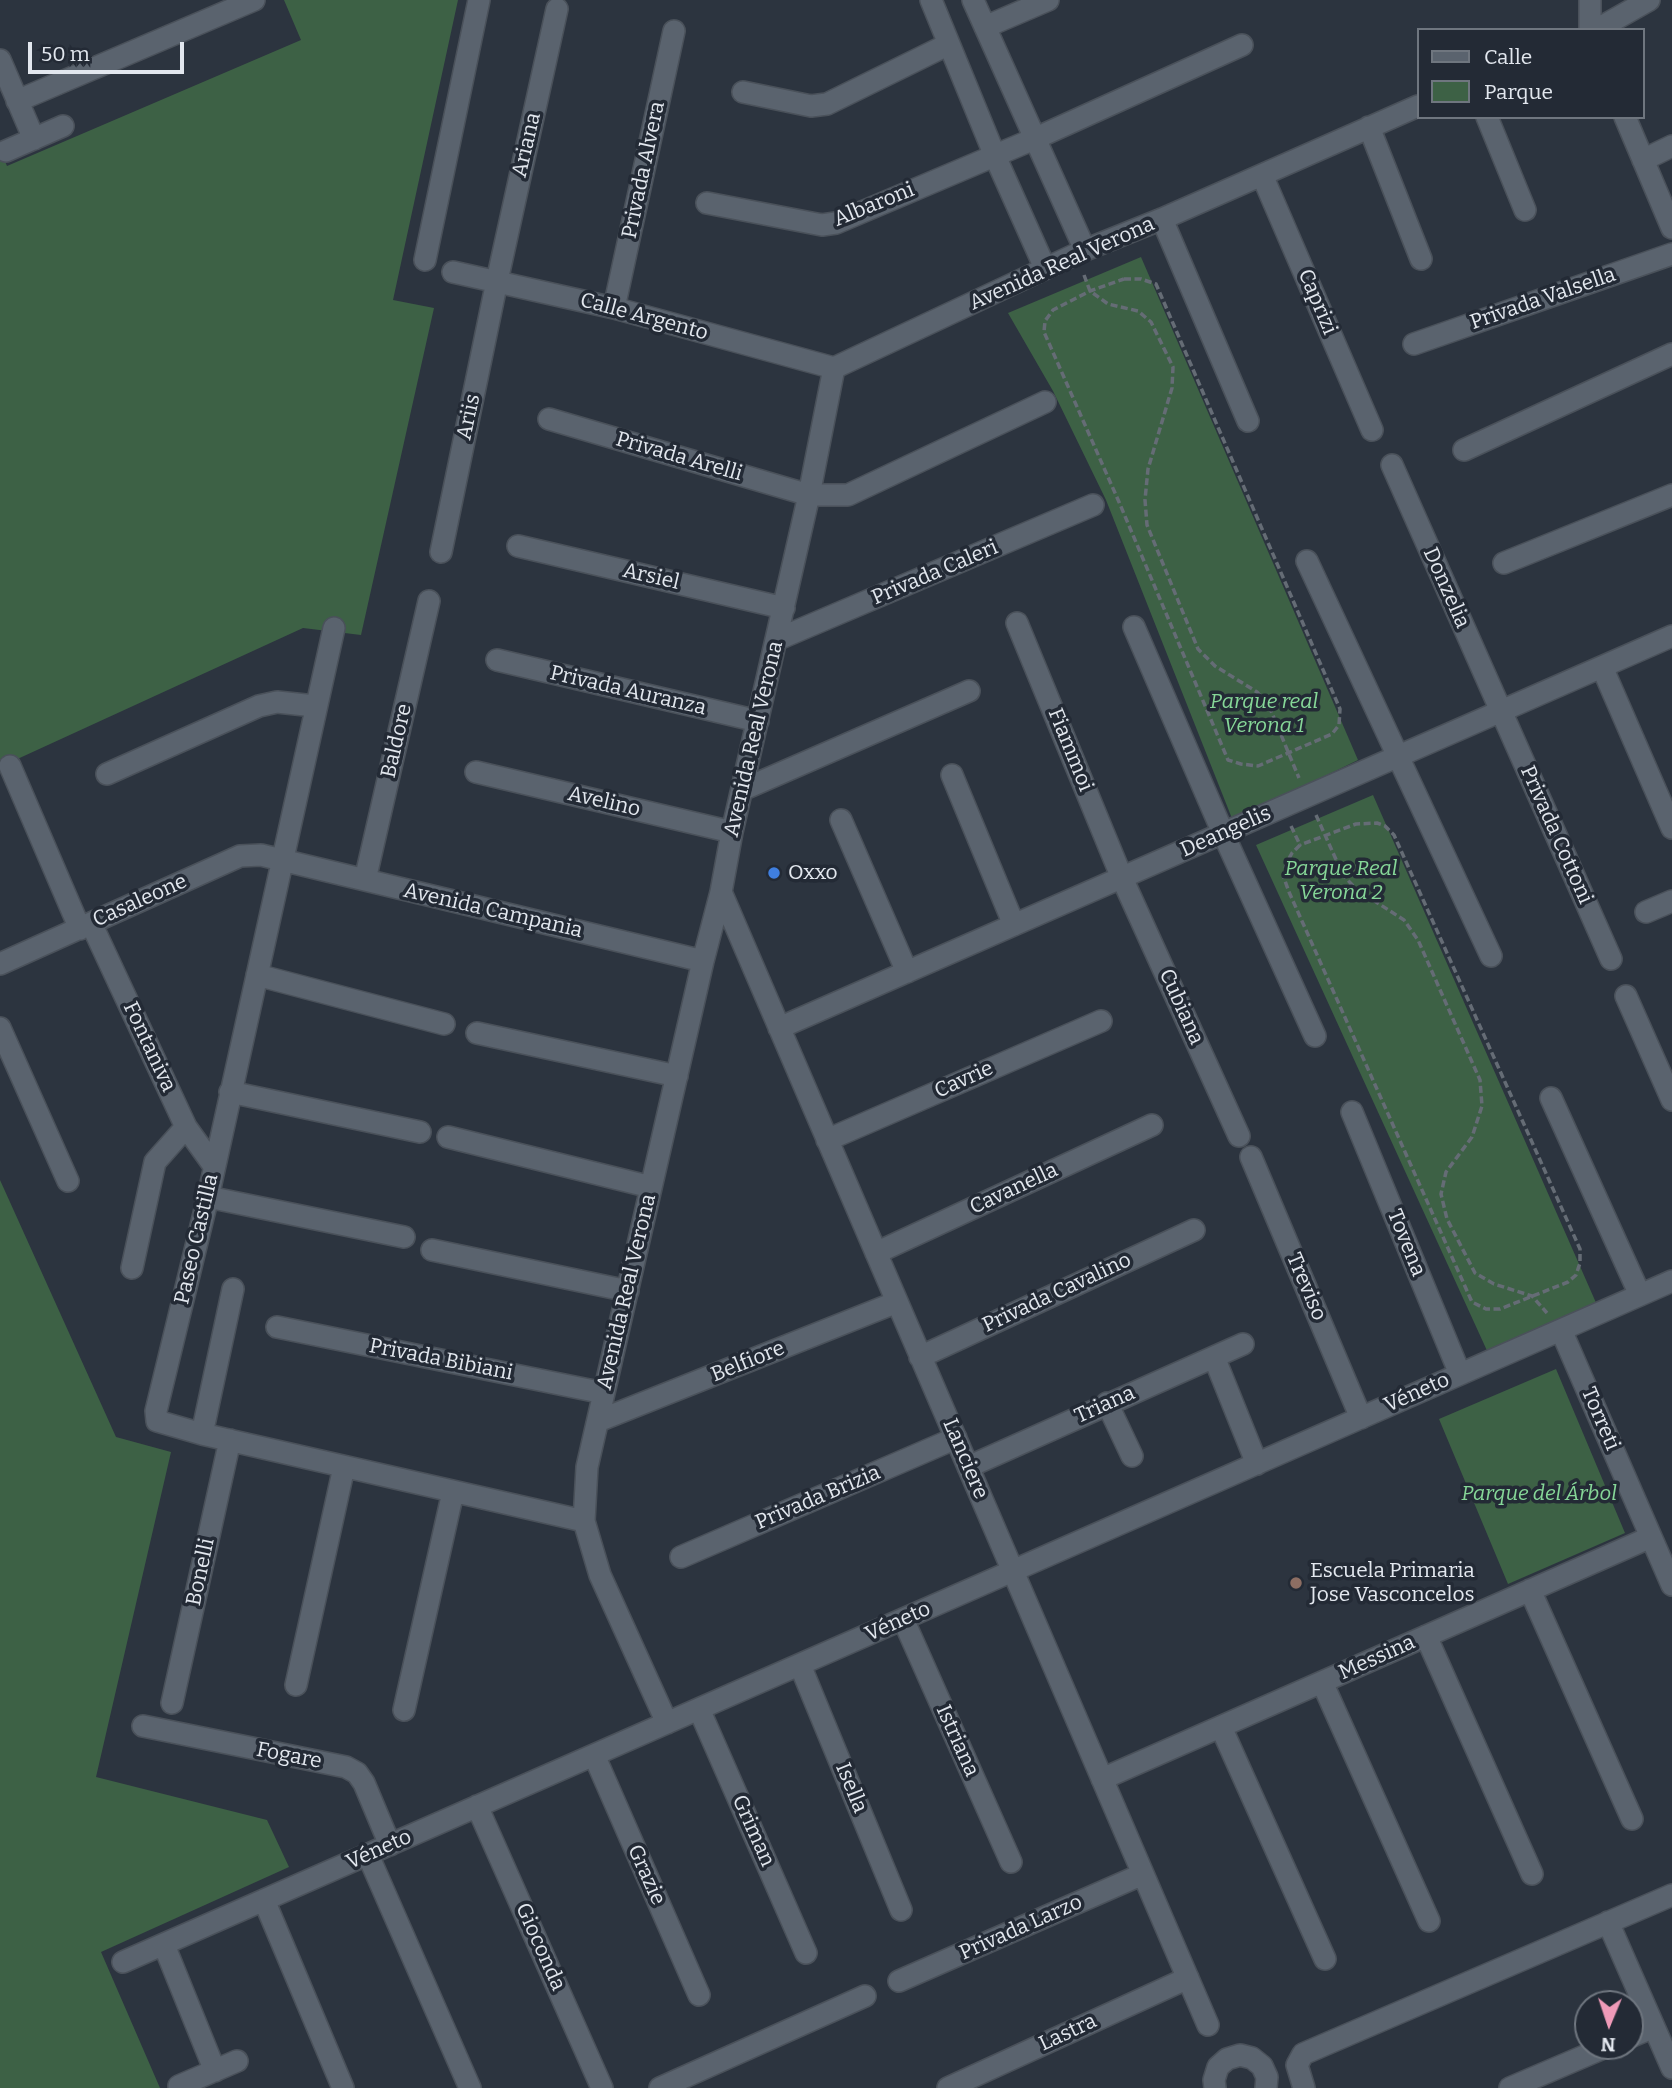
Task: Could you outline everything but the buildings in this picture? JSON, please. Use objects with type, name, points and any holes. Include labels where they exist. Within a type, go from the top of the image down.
[{"type":"street","points":[[17,101],[254,0]]},
{"type":"street","points":[[425,260],[479,0]]},
{"type":"street","points":[[931,0],[995,156],[1045,268]]},
{"type":"street","points":[[973,0],[1085,250]]},
{"type":"street","points":[[985,27],[1048,0]]},
{"type":"street","points":[[1590,0],[1593,28]]},
{"type":"street","points":[[1597,28],[1649,0]]},
{"type":"street","name":"Ariana","points":[[497,281],[557,9]]},
{"type":"street","name":"Privada Alvera","points":[[614,308],[674,31]]},
{"type":"street","points":[[743,92],[811,107],[827,104],[949,44]]},
{"type":"street","name":"Albaroni","points":[[707,203],[822,225],[836,223],[1034,139],[1242,46]]},
{"type":"street","points":[[0,60],[33,139]]},
{"type":"street","name":"Avenida Real Verona","points":[[667,1723],[600,1575],[584,1521],[587,1467],[721,892],[732,832],[809,495],[834,368],[1085,250],[1162,219],[1416,107]]},
{"type":"street","points":[[1488,119],[1525,210]]},
{"type":"street","points":[[1626,119],[1672,228]]},
{"type":"street","points":[[6,151],[63,126]]},
{"type":"street","points":[[1370,127],[1421,259]]},
{"type":"street","points":[[1643,160],[1672,146]]},
{"type":"street","name":"Caprizi","points":[[1262,175],[1372,430]]},
{"type":"street","points":[[1162,219],[1248,421]]},
{"type":"street","name":"Privada Valsella","points":[[1414,344],[1672,254]]},
{"type":"street","name":"Calle Argento","points":[[453,272],[614,308],[834,368]]},
{"type":"street","name":"Ariis","points":[[441,552],[497,281]]},
{"type":"street","points":[[1464,450],[1672,354]]},
{"type":"street","name":"Privada Arelli","points":[[548,419],[809,495],[848,495],[1045,402]]},
{"type":"street","name":"Donzelia","points":[[1392,465],[1500,712]]},
{"type":"street","points":[[1504,563],[1672,495]]},
{"type":"street","name":"Privada Caleri","points":[[776,640],[1093,505]]},
{"type":"street","name":"Arsiel","points":[[518,545],[784,608]]},
{"type":"street","points":[[1307,561],[1491,956]]},
{"type":"street","name":"Baldore","points":[[365,880],[429,601]]},
{"type":"street","name":"Fiammoi","points":[[1017,622],[1122,878]]},
{"type":"street","points":[[1133,626],[1223,834],[1315,1036]]},
{"type":"street","name":"Paseo Castilla","points":[[334,628],[208,1197],[156,1411],[157,1421],[202,1434],[584,1521]]},
{"type":"street","name":"Deangelis","points":[[779,1028],[1672,636]]},
{"type":"street","name":"Privada Auranza","points":[[497,660],[758,721]]},
{"type":"street","points":[[1602,667],[1672,828]]},
{"type":"street","points":[[742,790],[969,691]]},
{"type":"street","points":[[107,774],[259,705],[277,702],[315,706]]},
{"type":"street","name":"Privada Cottoni","points":[[1500,712],[1611,959]]},
{"type":"street","name":"Fontaniva","points":[[10,766],[186,1127],[214,1166]]},
{"type":"street","name":"Avelino","points":[[476,772],[732,832]]},
{"type":"street","points":[[952,775],[1014,925]]},
{"type":"street","points":[[841,820],[907,972]]},
{"type":"street","name":"Casaleone","points":[[0,964],[240,856],[261,855],[283,860]]},
{"type":"street","name":"Avenida Campania","points":[[283,860],[703,961]]},
{"type":"street","name":"Cubiana","points":[[1122,878],[1239,1136]]},
{"type":"street","name":"Lanciere","points":[[721,892],[1208,2025]]},
{"type":"street","points":[[1646,912],[1672,901]]},
{"type":"street","points":[[257,975],[444,1024]]},
{"type":"street","points":[[1626,996],[1672,1100]]},
{"type":"street","name":"Cavrie","points":[[827,1140],[1101,1021]]},
{"type":"street","points":[[0,1028],[68,1181]]},
{"type":"street","points":[[477,1033],[677,1076]]},
{"type":"street","points":[[230,1092],[420,1132]]},
{"type":"street","points":[[1552,1098],[1640,1295]]},
{"type":"street","name":"Tovena","points":[[1352,1112],[1460,1374]]},
{"type":"street","name":"Cavanella","points":[[876,1253],[1152,1125]]},
{"type":"street","points":[[132,1268],[155,1163],[186,1127]]},
{"type":"street","points":[[448,1137],[652,1187]]},
{"type":"street","name":"Treviso","points":[[1251,1157],[1361,1418]]},
{"type":"street","points":[[208,1197],[404,1237]]},
{"type":"street","name":"Privada Cavalino","points":[[920,1357],[1194,1230]]},
{"type":"street","points":[[432,1250],[628,1291]]},
{"type":"street","name":"Véneto","points":[[123,1962],[1672,1282]]},
{"type":"street","points":[[202,1434],[233,1289]]},
{"type":"street","name":"Belfiore","points":[[598,1421],[897,1302]]},
{"type":"street","name":"Privada Bibiani","points":[[277,1327],[604,1393]]},
{"type":"street","name":"Torreti","points":[[1561,1330],[1672,1585]]},
{"type":"street","name":"Triana","points":[[968,1467],[1242,1344]]},
{"type":"street","points":[[1214,1357],[1257,1464]]},
{"type":"street","points":[[1107,1403],[1132,1456]]},
{"type":"street","name":"Privada Brizia","points":[[681,1557],[956,1438]]},
{"type":"street","name":"Bonelli","points":[[172,1703],[230,1440]]},
{"type":"street","points":[[296,1685],[344,1466]]},
{"type":"street","points":[[404,1710],[453,1492]]},
{"type":"street","name":"Messina","points":[[1102,1779],[1651,1537]]},
{"type":"street","points":[[1530,1590],[1632,1819]]},
{"type":"street","name":"Istriana","points":[[903,1619],[1011,1862]]},
{"type":"street","points":[[1426,1636],[1532,1874]]},
{"type":"street","name":"Isella","points":[[800,1665],[901,1910]]},
{"type":"street","points":[[1322,1682],[1429,1921]]},
{"type":"street","name":"Griman","points":[[699,1709],[806,1953]]},
{"type":"street","name":"Fogare","points":[[143,1726],[346,1767],[357,1773],[364,1783],[390,1845]]},
{"type":"street","points":[[1221,1727],[1325,1959]]},
{"type":"street","name":"Grazie","points":[[594,1755],[699,1995]]},
{"type":"street","name":"Gioconda","points":[[477,1807],[603,2088]]},
{"type":"street","points":[[368,1855],[470,2088]]},
{"type":"street","name":"Privada Larzo","points":[[899,1981],[1143,1874]]},
{"type":"street","points":[[1304,2088],[1297,2065],[1303,2054],[1672,1895]]},
{"type":"street","points":[[264,1900],[343,2088]]},
{"type":"street","points":[[1608,1922],[1672,2068]]},
{"type":"street","points":[[163,1945],[215,2071]]},
{"type":"street","name":"Lastra","points":[[948,2088],[1188,1978]]},
{"type":"street","points":[[660,2088],[865,1996]]},
{"type":"street","points":[[1644,2031],[1654,2026]]},
{"type":"street","points":[[1215,2088],[1214,2080],[1218,2067],[1227,2059],[1240,2055],[1252,2058],[1262,2066],[1267,2077],[1266,2088]]},
{"type":"street","points":[[1510,2088],[1544,2081],[1582,2060]]},
{"type":"street","points":[[179,2086],[237,2062]]},
{"type":"path","points":[[1084,275],[1090,291],[1108,304],[1138,311],[1151,322],[1173,367],[1171,388],[1149,469],[1145,500],[1147,525],[1198,649],[1215,666],[1257,692],[1269,706],[1302,784]]},
{"type":"path","points":[[1124,279],[1141,279],[1156,285],[1335,696],[1340,709],[1339,725],[1332,734],[1289,754],[1258,765],[1228,760],[1119,502],[1049,346],[1044,332],[1045,321],[1053,310],[1090,291],[1124,279]]},
{"type":"path","points":[[1313,810],[1343,875],[1356,889],[1404,920],[1418,940],[1480,1080],[1482,1106],[1472,1137],[1447,1172],[1441,1194],[1447,1219],[1475,1273],[1494,1284],[1532,1296],[1561,1330]]},
{"type":"path","points":[[1288,821],[1300,845]]},
{"type":"path","points":[[1365,823],[1385,826],[1394,835],[1580,1249],[1580,1263],[1576,1275],[1568,1282],[1500,1309],[1486,1309],[1472,1302],[1284,878],[1286,864],[1292,853],[1300,845],[1325,836],[1365,823]]},
{"type":"green space","points":[[284,0],[458,0],[393,300],[434,308],[361,635],[303,628],[0,767],[0,150],[7,166],[301,40]]},
{"type":"green space","name":"Parque real Verona 1","points":[[1141,257],[1358,760],[1233,821],[1106,500],[1053,391],[1008,313]]},
{"type":"green space","name":"Parque Real Verona 2","points":[[1373,795],[1597,1305],[1489,1355],[1256,845]]},
{"type":"green space","points":[[0,1180],[116,1437],[171,1452],[96,1777],[267,1820],[289,1867],[101,1952],[160,2088],[0,2088]]},
{"type":"green space","name":"Parque del Árbol","points":[[1556,1369],[1625,1533],[1508,1584],[1439,1419]]},
{"type":"place","name":"Oxxo","points":[[774,873]]},
{"type":"place","name":"Escuela Primaria Jose Vasconcelos","points":[[1296,1583]]}]
